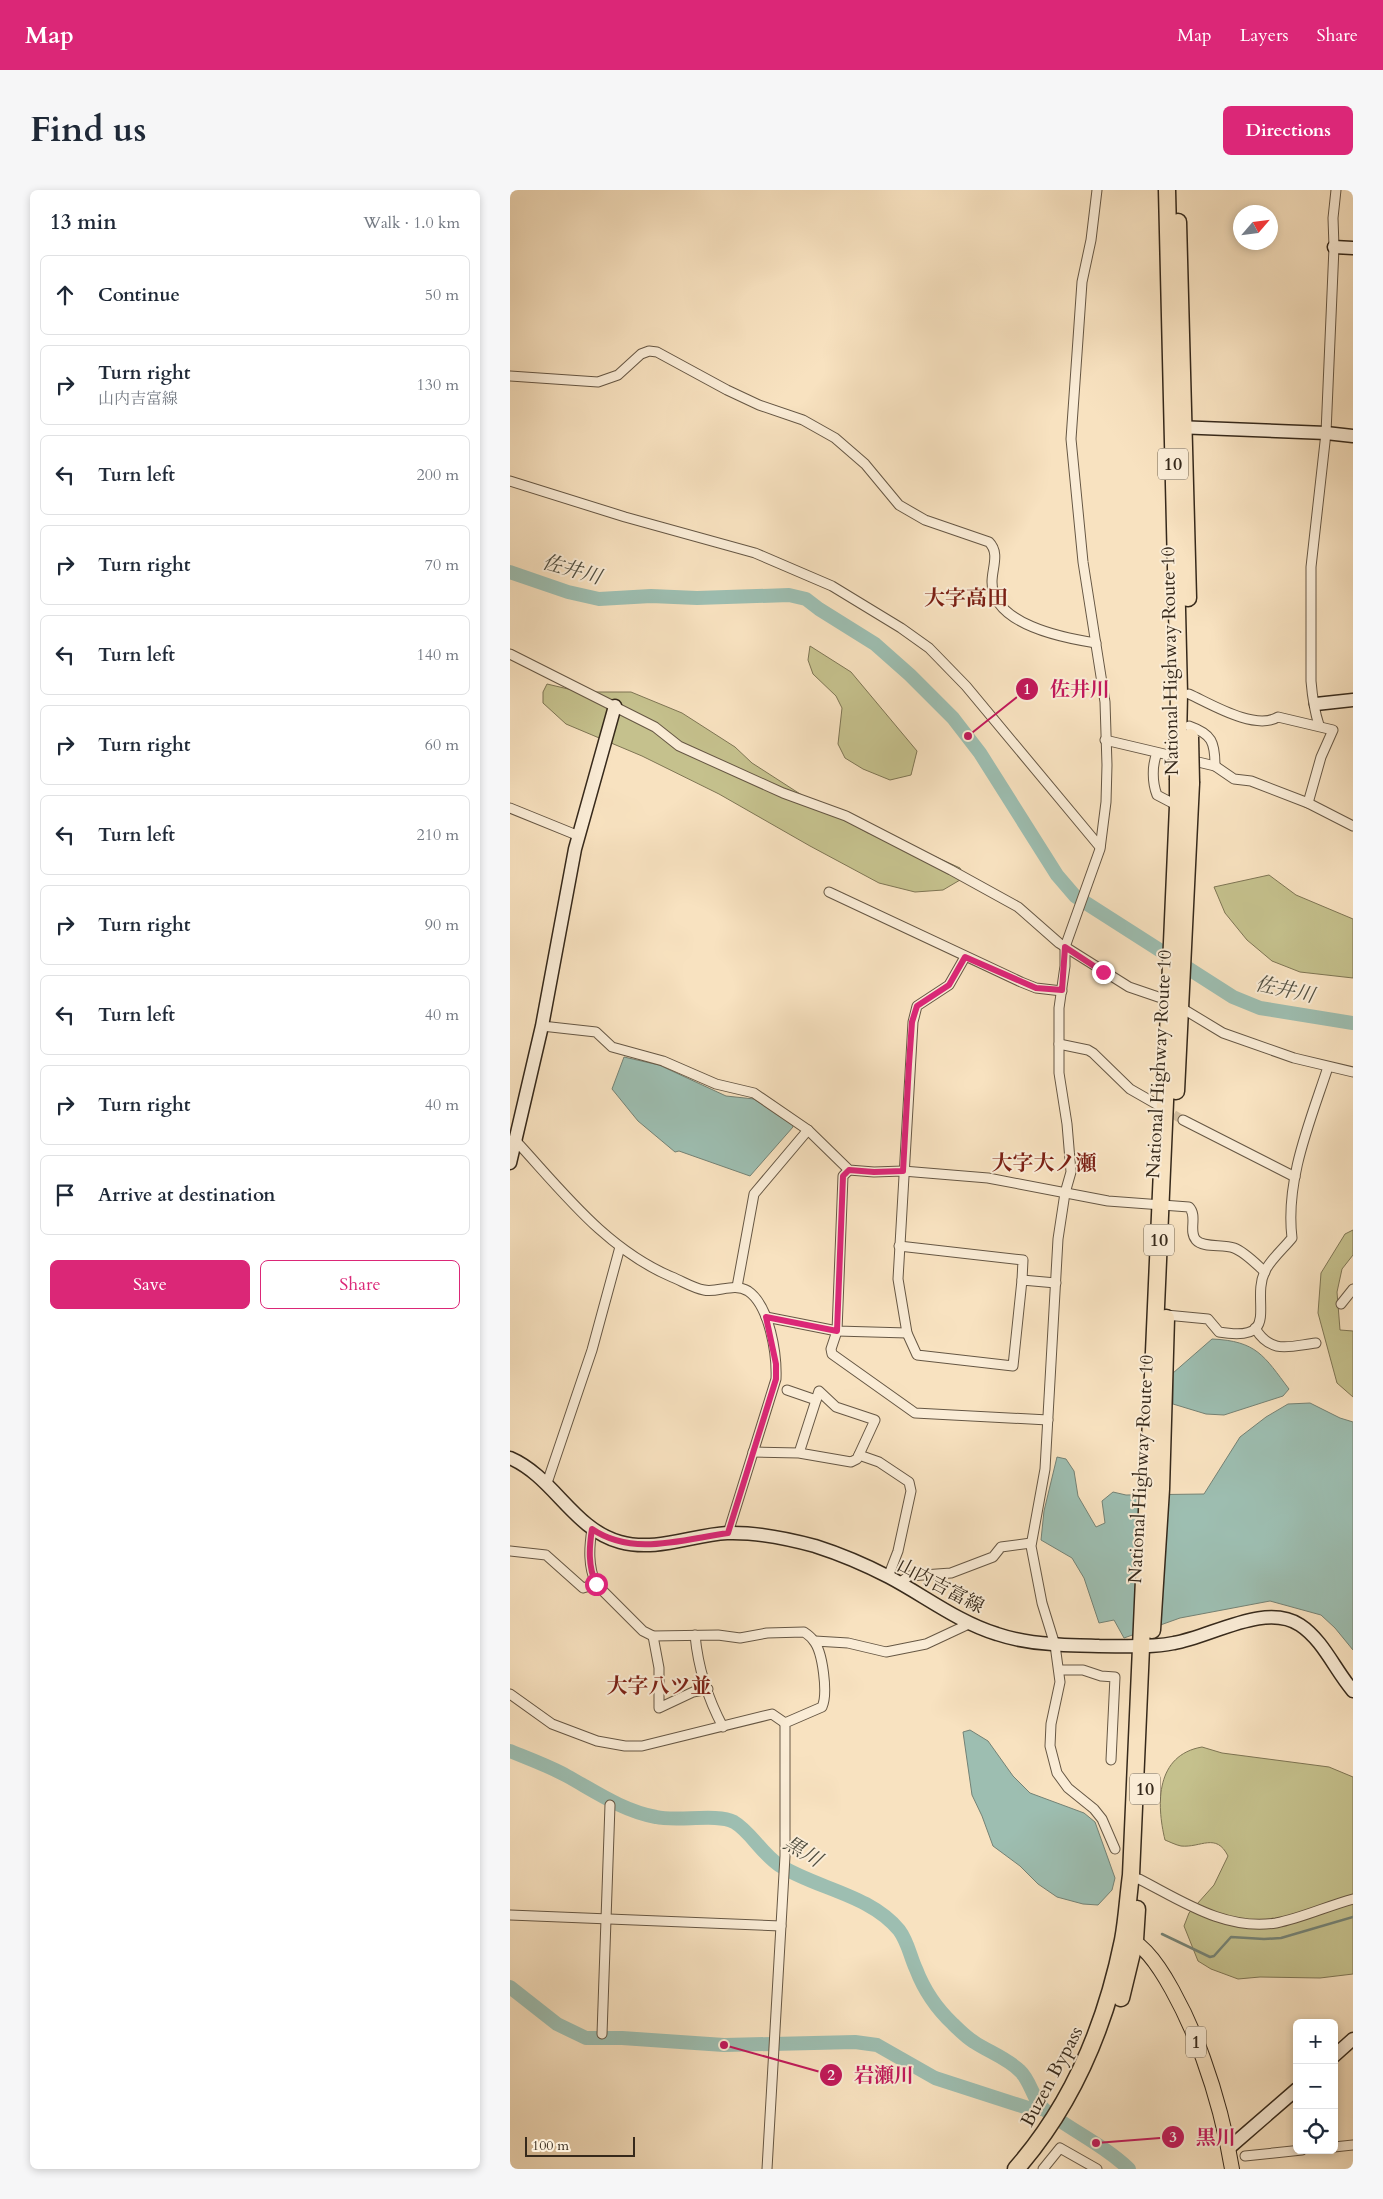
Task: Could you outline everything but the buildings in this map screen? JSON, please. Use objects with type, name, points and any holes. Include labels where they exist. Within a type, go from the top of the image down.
[{"type":"highway","name":"National Highway Route 10","points":[[1129,1939],[1154,1489],[1165,1205],[1176,998],[1179,917],[1178,806],[1184,781],[1189,694],[1167,190]]},
{"type":"highway","name":"National Highway Route 10","points":[[1178,190],[1179,694],[1186,734]]},
{"type":"highway","name":"National Highway Route 10","points":[[1179,917],[1189,807],[1184,781]]},
{"type":"highway","name":"National Highway Route 10","points":[[1154,1489],[1166,1315],[1165,1205]]},
{"type":"highway","name":"National Highway Route 10","points":[[1129,1939],[1139,1879],[1146,1642]]},
{"type":"highway","name":"Buzen Bypass","points":[[1016,2169],[1094,2068],[1110,2030],[1122,1994],[1129,1939]]},
{"type":"highway","name":"Buzen Bypass","points":[[1030,2169],[1057,2133],[1070,2101]]},
{"type":"main road","points":[[1334,247],[1353,248]]},
{"type":"main road","points":[[1178,428],[1326,433],[1353,436]]},
{"type":"main road","points":[[1316,704],[1353,700]]},
{"type":"main road","points":[[510,1163],[515,1131],[542,1026],[579,836],[615,706]]},
{"type":"main road","name":"山内吉富線","points":[[510,1458],[547,1483],[578,1517],[592,1529],[620,1542],[642,1545],[728,1533],[757,1535],[815,1546],[850,1559],[894,1580],[971,1623],[995,1634],[1055,1645],[1188,1640],[1253,1619],[1273,1617],[1298,1623],[1312,1634],[1353,1690]]},
{"type":"main road","name":"1","points":[[1129,1939],[1152,1958],[1183,2010],[1203,2057],[1232,2169]]},
{"type":"main road","points":[[1338,2053],[1353,2040]]},
{"type":"main road","points":[[1228,2148],[1293,2092]]},
{"type":"street","points":[[1096,190],[1092,240],[1082,282],[1071,439],[1083,562],[1105,702],[1106,802],[1098,852],[1067,943],[1058,1027],[1060,1044],[1059,1073],[1067,1124],[1071,1172],[1065,1193],[1058,1239],[1044,1469],[1031,1543],[1042,1603],[1055,1645],[1060,1682],[1051,1724],[1050,1746],[1057,1773],[1068,1788],[1102,1819],[1115,1849]]},
{"type":"street","points":[[1319,725],[1316,704],[1312,696],[1311,681],[1311,567],[1326,433],[1334,247],[1333,218],[1336,190]]},
{"type":"street","points":[[510,376],[598,382],[618,375],[641,354],[649,351],[656,352],[727,390],[759,405],[803,420],[835,438],[865,464],[900,505],[925,520],[990,542],[995,552],[992,583],[993,594],[998,605],[1008,614],[1044,630],[1096,643]]},
{"type":"street","points":[[510,481],[625,517],[755,552],[832,586],[901,628],[928,648],[966,686],[1098,852]]},
{"type":"street","points":[[510,654],[655,727],[679,746],[783,793],[846,816],[934,861],[1018,907],[1129,987],[1176,998],[1223,1033],[1277,1053],[1328,1068],[1353,1072]]},
{"type":"street","points":[[1189,694],[1229,714],[1241,717],[1273,720],[1278,717],[1334,730],[1323,752],[1308,803]]},
{"type":"street","points":[[1186,734],[1202,731],[1210,737],[1215,756],[1215,766]]},
{"type":"street","points":[[1106,740],[1215,766],[1234,779],[1252,781],[1308,803],[1353,826]]},
{"type":"street","points":[[1157,752],[1153,762],[1157,795],[1178,806]]},
{"type":"street","points":[[510,808],[579,836]]},
{"type":"street","points":[[829,892],[965,957],[1036,988],[1062,990]]},
{"type":"street","points":[[899,1246],[1023,1260],[1013,1366],[917,1355],[907,1333],[898,1285],[899,1246],[909,1064],[914,1013],[917,1006],[949,985],[965,957]]},
{"type":"street","points":[[542,1026],[596,1032],[612,1047],[663,1061],[716,1084],[754,1094],[808,1130],[849,1170],[874,1172],[903,1171],[988,1178],[1108,1201],[1191,1208],[1193,1213],[1193,1235],[1196,1241],[1203,1244],[1225,1245],[1236,1249],[1265,1272]]},
{"type":"street","points":[[1060,1044],[1088,1050],[1093,1053],[1130,1089],[1158,1105]]},
{"type":"street","points":[[1166,1315],[1208,1318],[1219,1332],[1238,1335],[1255,1328],[1262,1319],[1262,1291],[1265,1272],[1292,1238],[1290,1222],[1295,1177],[1328,1068]]},
{"type":"street","points":[[1183,1120],[1295,1177]]},
{"type":"street","points":[[737,1287],[754,1194],[808,1130]]},
{"type":"street","points":[[515,1131],[587,1218],[620,1247],[643,1264],[704,1290],[737,1287],[748,1291],[757,1301],[766,1317],[776,1364],[776,1379],[728,1533]]},
{"type":"street","points":[[849,1170],[843,1176],[837,1331],[831,1350],[832,1354],[915,1413],[1048,1420]]},
{"type":"street","points":[[547,1483],[592,1350],[620,1247]]},
{"type":"street","points":[[1022,1280],[1056,1283]]},
{"type":"street","points":[[1341,1304],[1353,1289]]},
{"type":"street","points":[[766,1317],[837,1331],[907,1333]]},
{"type":"street","points":[[1255,1328],[1262,1340],[1279,1348],[1316,1342]]},
{"type":"street","points":[[787,1390],[816,1400]]},
{"type":"street","points":[[753,1452],[798,1453],[852,1462],[859,1455],[875,1420],[836,1408],[819,1392],[798,1453]]},
{"type":"street","points":[[859,1455],[879,1462],[909,1482],[911,1491],[898,1551],[894,1580],[909,1576],[951,1573],[993,1557],[1001,1547],[1031,1543]]},
{"type":"street","points":[[592,1529],[590,1559],[592,1574],[596,1584],[643,1631],[652,1636],[740,1638],[767,1633],[804,1632],[815,1641],[822,1665],[825,1700],[822,1706],[785,1723]]},
{"type":"street","points":[[510,1551],[546,1555],[582,1588],[596,1584]]},
{"type":"street","points":[[815,1641],[848,1643],[886,1652],[926,1644],[971,1623]]},
{"type":"street","points":[[652,1636],[659,1668],[659,1708],[693,1692],[708,1689]]},
{"type":"street","points":[[695,1636],[697,1656],[715,1712],[723,1727]]},
{"type":"street","points":[[1058,1670],[1083,1670],[1101,1676],[1115,1677],[1111,1760]]},
{"type":"street","points":[[510,1694],[552,1724],[608,1744],[642,1746],[772,1714],[778,1716],[785,1723],[785,1856],[768,2169]]},
{"type":"street","points":[[602,2034],[610,1805]]},
{"type":"street","points":[[1139,1879],[1199,1911],[1238,1922],[1275,1923],[1353,1899]]},
{"type":"street","points":[[510,1915],[781,1926]]},
{"type":"street","points":[[1338,2147],[1353,2145]]},
{"type":"street","points":[[1043,2169],[1060,2148],[1097,2169]]},
{"type":"street","points":[[1245,2156],[1293,2151]]},
{"type":"shaded area","points":[[810,646],[851,672],[917,751],[911,775],[890,780],[863,769],[845,758],[838,744],[842,708],[836,696],[813,674],[808,660]]},
{"type":"shaded area","points":[[547,684],[581,692],[631,692],[682,713],[735,747],[752,763],[811,801],[868,833],[936,857],[960,868],[963,874],[960,880],[943,890],[915,892],[879,883],[719,794],[642,756],[566,724],[543,703],[543,692]]},
{"type":"shaded area","points":[[1269,875],[1296,895],[1353,919],[1353,978],[1300,972],[1272,961],[1247,940],[1225,913],[1214,887]]},
{"type":"shaded area","points":[[624,1057],[659,1065],[726,1096],[754,1099],[792,1124],[793,1127],[750,1176],[679,1151],[675,1152],[638,1121],[612,1089]]},
{"type":"shaded area","points":[[1353,1230],[1353,1255],[1342,1269],[1337,1292],[1340,1330],[1353,1331],[1353,1397],[1337,1383],[1318,1313],[1321,1273],[1345,1234]]},
{"type":"shaded area","points":[[1212,1339],[1240,1343],[1258,1352],[1266,1359],[1289,1389],[1283,1396],[1224,1415],[1206,1414],[1173,1404],[1173,1373]]},
{"type":"shaded area","points":[[1310,1403],[1340,1418],[1353,1422],[1353,1650],[1335,1628],[1321,1615],[1270,1601],[1180,1618],[1124,1638],[1114,1620],[1099,1623],[1084,1578],[1072,1558],[1041,1540],[1044,1511],[1057,1457],[1066,1459],[1074,1471],[1078,1496],[1096,1527],[1105,1523],[1102,1501],[1113,1492],[1126,1495],[1204,1494],[1240,1437],[1266,1417],[1288,1404]]},
{"type":"shaded area","points":[[970,1730],[988,1741],[1013,1776],[1030,1793],[1084,1813],[1095,1822],[1115,1878],[1112,1890],[1098,1905],[1083,1904],[1057,1897],[1038,1884],[1020,1866],[993,1846],[972,1795],[963,1732]]},
{"type":"shaded area","points":[[1202,1747],[1222,1753],[1329,1767],[1353,1777],[1353,1974],[1320,1978],[1260,1977],[1238,1979],[1211,1969],[1198,1961],[1184,1926],[1189,1913],[1214,1885],[1228,1856],[1223,1849],[1213,1843],[1181,1846],[1165,1840],[1162,1826],[1161,1796],[1168,1770],[1176,1760],[1187,1752]]},
{"type":"waterway","name":"佐井川","points":[[510,572],[568,592],[599,599],[651,596],[697,598],[789,595],[806,599],[875,644],[910,675],[953,718],[980,753],[1057,875],[1075,896],[1233,997],[1260,1008],[1353,1023]]},
{"type":"waterway","name":"黒川","points":[[510,1751],[553,1769],[610,1800],[644,1814],[665,1818],[718,1818],[734,1822],[779,1865],[873,1908],[899,1930],[907,1944],[923,1984],[936,2006],[947,2018],[971,2040],[1015,2066],[1024,2075],[1038,2102],[1045,2110],[1099,2145],[1129,2169]]},
{"type":"waterway","points":[[1162,1934],[1210,1957],[1214,1956],[1231,1937],[1281,1938],[1353,1917]]},
{"type":"waterway","points":[[510,1987],[557,2024],[586,2038],[622,2038],[724,2045],[855,2042],[877,2045],[935,2078],[1031,2109],[1043,2109]]},
{"type":"tunnel","points":[[1162,1108],[1183,1120]]},
{"type":"place","name":"佐井川","points":[[968,736]]},
{"type":"place","name":"岩瀬川","points":[[724,2045]]},
{"type":"place","name":"黒川","points":[[1096,2143]]},
{"type":"district","name":"大字高田","points":[[966,598]]},
{"type":"district","name":"大字大ノ瀬","points":[[1044,1163]]},
{"type":"district","name":"大字八ツ並","points":[[659,1686]]},
{"type":"route","points":[[596,1584],[592,1574],[590,1559],[592,1529],[620,1542],[642,1545],[728,1533],[776,1379],[776,1364],[766,1317],[837,1331],[843,1176],[849,1170],[874,1172],[903,1171],[912,1022],[917,1006],[949,985],[965,957],[1036,988],[1062,990],[1065,947],[1103,972]]}]
